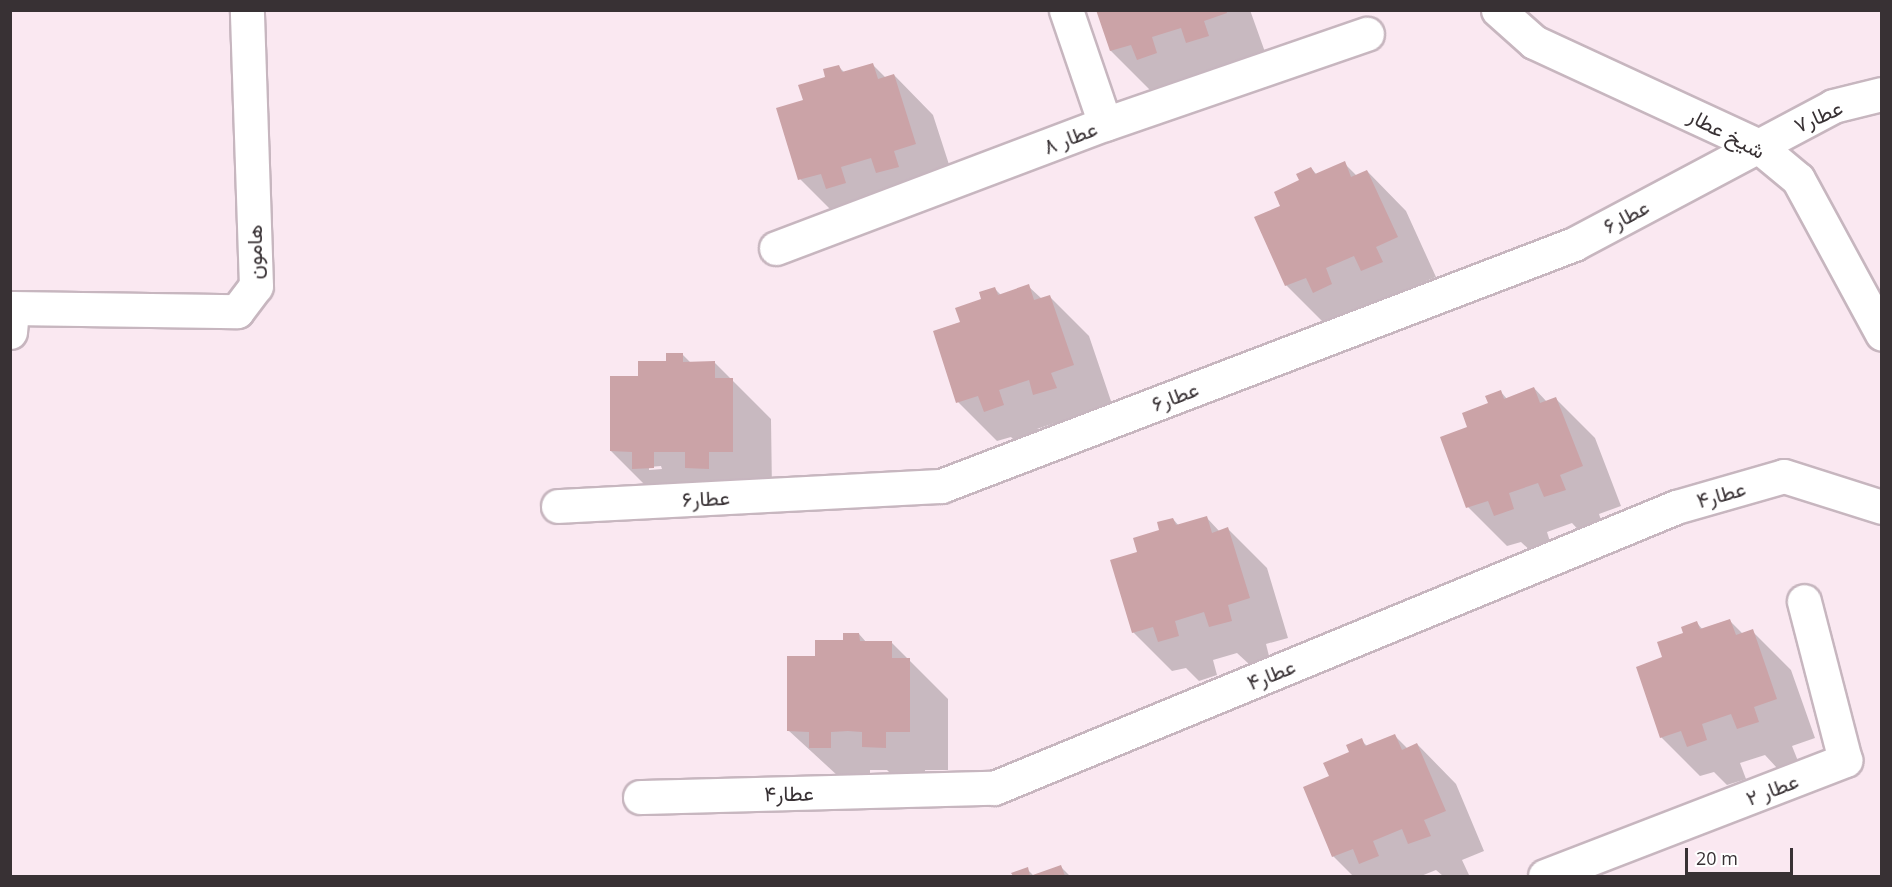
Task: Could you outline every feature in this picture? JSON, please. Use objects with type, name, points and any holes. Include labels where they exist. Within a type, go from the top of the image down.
[{"type":"street","name":"هامون","points":[[10,332],[12,308],[237,311],[256,286],[247,10]]},
{"type":"street","points":[[1066,10],[1105,124]]},
{"type":"street","name":"شیخ عطار","points":[[1498,10],[1534,42],[1757,146],[1798,179],[1881,334]]},
{"type":"street","name":"عطار ۸","points":[[776,248],[1105,124],[1367,34]]},
{"type":"street","name":"عطار۷","points":[[1757,146],[1833,106],[1881,94]]},
{"type":"street","name":"عطار۶","points":[[558,506],[940,486],[1574,244],[1757,146]]},
{"type":"street","name":"عطار۴","points":[[640,797],[994,788],[1676,507],[1784,476],[1881,507]]},
{"type":"street","name":"عطار ۲","points":[[1545,876],[1845,760],[1804,602]]},
{"type":"building","points":[[1096,10],[1226,10],[1227,13],[1204,21],[1209,36],[1186,43],[1181,28],[1152,37],[1157,53],[1137,60],[1131,45],[1110,51]]},
{"type":"building","points":[[873,63],[878,79],[894,74],[916,144],[894,151],[899,167],[876,173],[871,158],[841,167],[846,183],[826,189],[821,174],[798,180],[776,108],[803,100],[798,85],[825,77],[823,69],[839,65],[842,72]]},
{"type":"building","points":[[1345,161],[1351,177],[1367,170],[1398,237],[1376,247],[1383,262],[1361,271],[1354,256],[1326,268],[1332,284],[1313,293],[1306,278],[1285,286],[1254,217],[1280,206],[1274,192],[1299,180],[1296,174],[1311,167],[1315,174]]},
{"type":"building","points":[[1029,284],[1034,300],[1050,295],[1074,365],[1051,373],[1057,388],[1033,395],[1029,380],[999,390],[1004,405],[984,412],[978,396],[956,403],[933,331],[960,322],[955,308],[981,299],[979,292],[995,287],[998,295]]},
{"type":"building","points":[[666,353],[683,353],[683,362],[715,361],[715,378],[733,378],[733,452],[709,452],[709,469],[685,468],[685,452],[654,452],[654,468],[632,469],[632,452],[610,451],[610,376],[638,376],[638,361],[666,361]]},
{"type":"building","points":[[1534,387],[1540,403],[1556,397],[1583,466],[1560,475],[1566,490],[1544,497],[1538,483],[1509,493],[1514,509],[1494,516],[1488,501],[1466,508],[1440,437],[1467,427],[1462,413],[1488,403],[1485,396],[1501,390],[1504,399]]},
{"type":"building","points":[[1207,516],[1212,533],[1228,527],[1250,598],[1228,605],[1232,621],[1209,627],[1204,612],[1175,621],[1179,636],[1158,642],[1153,627],[1132,633],[1110,560],[1137,552],[1133,538],[1159,530],[1157,522],[1173,518],[1176,525]]},
{"type":"building","points":[[1730,619],[1736,635],[1753,629],[1777,699],[1754,707],[1759,722],[1737,729],[1731,714],[1702,724],[1707,740],[1687,747],[1681,731],[1660,738],[1636,667],[1662,657],[1657,642],[1683,633],[1681,627],[1697,621],[1700,629]]},
{"type":"building","points":[[843,633],[859,633],[860,641],[892,641],[892,658],[910,658],[910,732],[886,732],[886,748],[862,747],[862,732],[848,731],[831,732],[831,748],[809,748],[809,732],[787,731],[787,656],[815,656],[815,640],[843,640]]},
{"type":"building","points":[[1395,734],[1402,750],[1417,743],[1446,811],[1424,820],[1431,836],[1408,844],[1402,829],[1373,841],[1379,856],[1359,864],[1353,849],[1332,857],[1303,787],[1329,776],[1323,763],[1349,752],[1346,745],[1362,738],[1365,746]]},
{"type":"building","points":[[1061,865],[1065,876],[1030,876]]},
{"type":"building","points":[[1028,867],[1030,876],[1013,876],[1011,873]]}]
